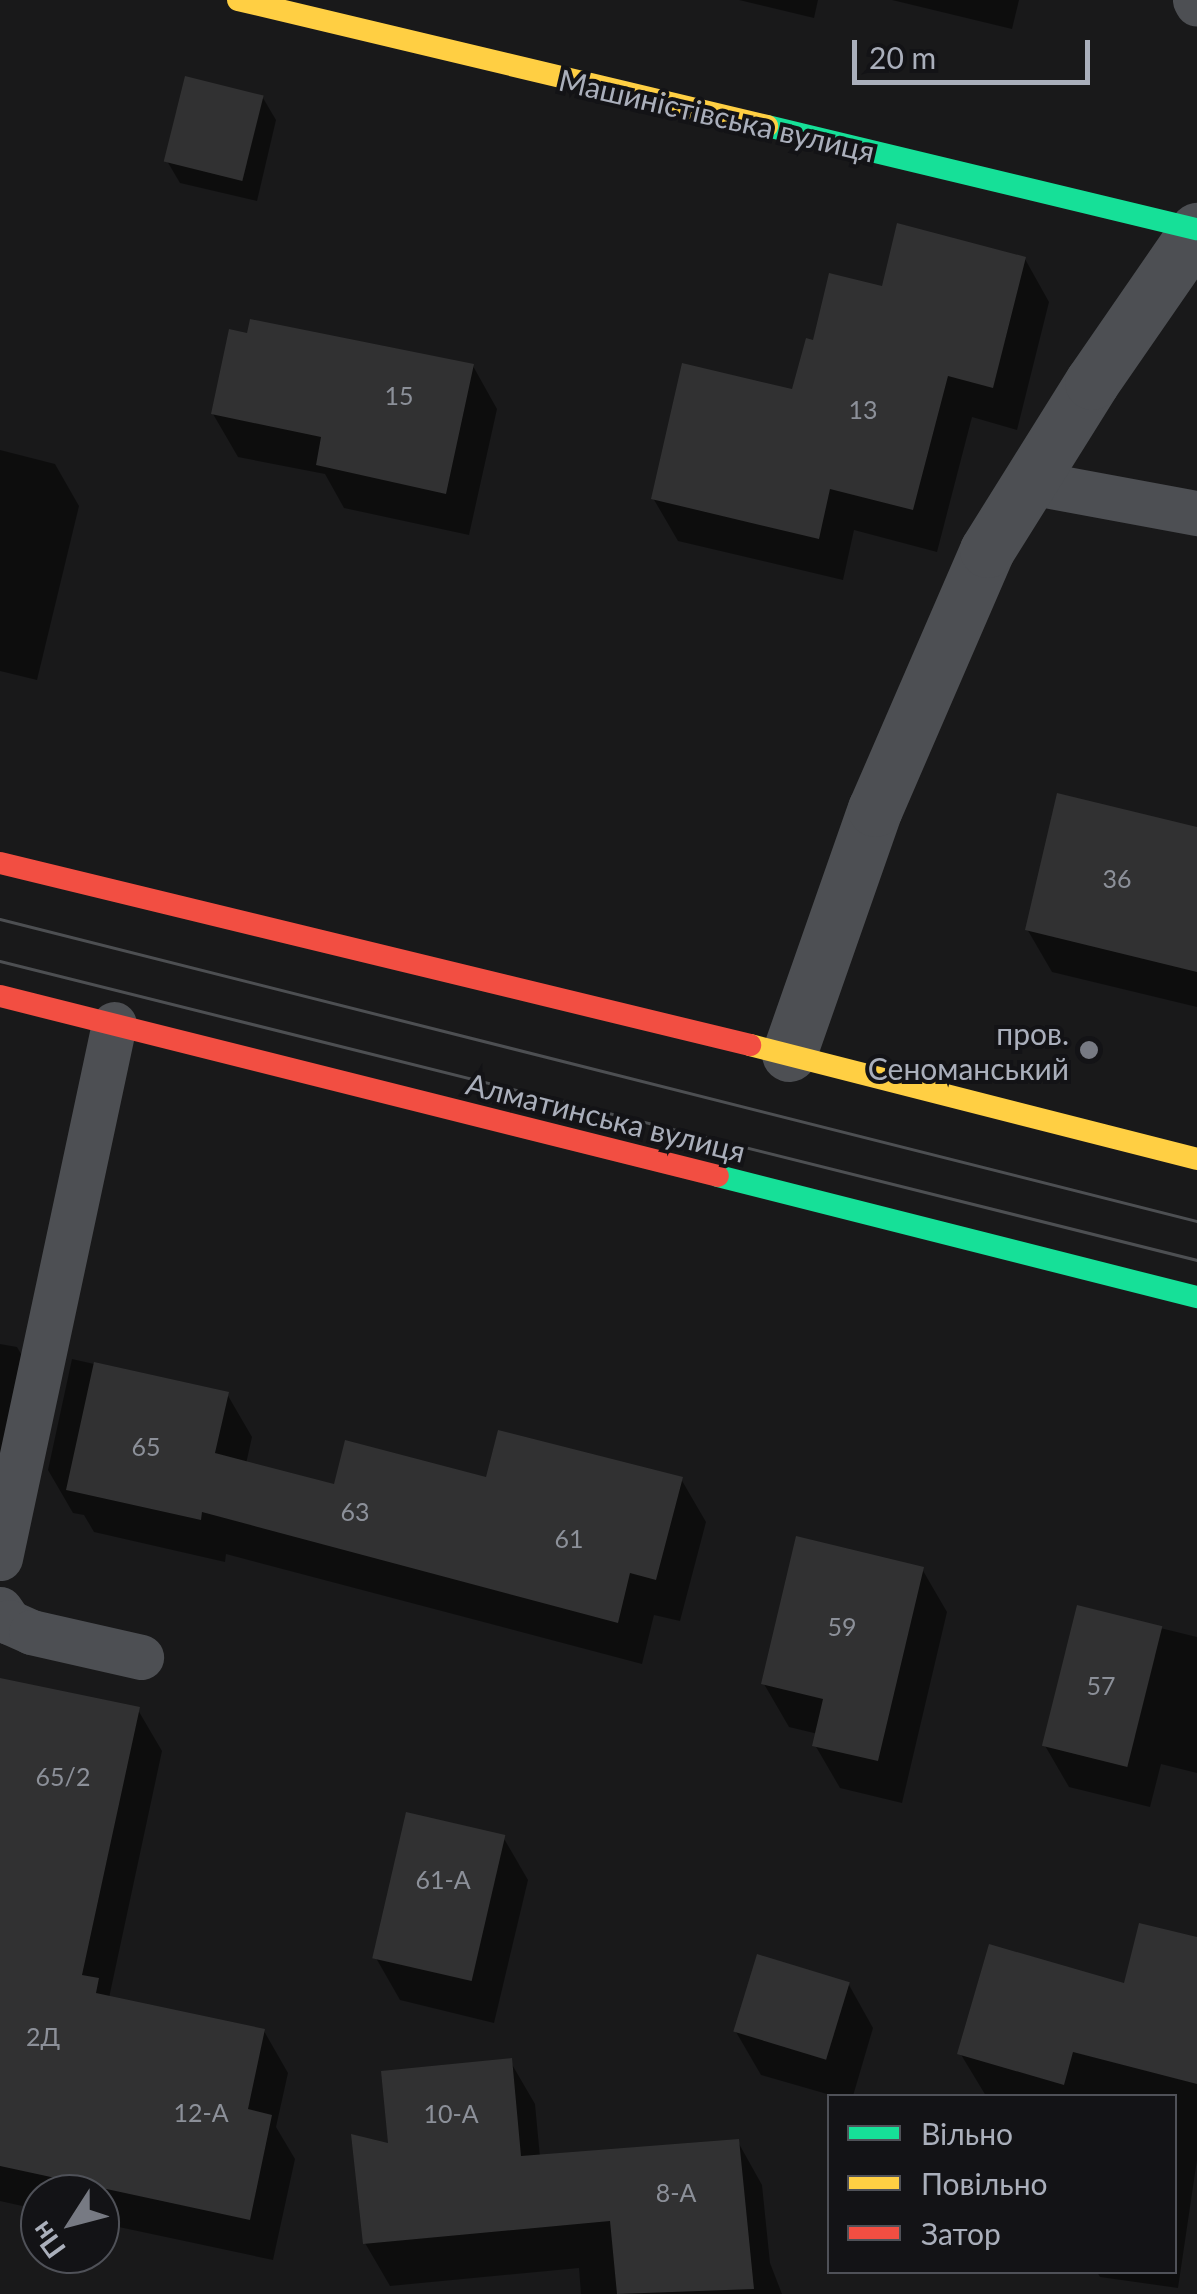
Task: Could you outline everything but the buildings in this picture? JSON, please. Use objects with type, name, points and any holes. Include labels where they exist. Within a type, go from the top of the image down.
[{"type":"street","name":"Машиністівська вулиця","points":[[238,0],[338,12],[1197,229],[1180,282],[1029,482],[986,550],[875,809],[788,1054]]},
{"type":"street","points":[[0,863],[788,1054],[1197,1158]]},
{"type":"street","name":"Алматинська вулиця","points":[[0,996],[1197,1297]]},
{"type":"lane","points":[[1029,482],[1197,513]]},
{"type":"lane","points":[[0,1558],[114,1024]]},
{"type":"lane","points":[[0,1609],[9,1622],[31,1632],[141,1656]]},
{"type":"tram line","points":[[0,919],[1197,1221]]},
{"type":"tram line","points":[[0,961],[1197,1260]]},
{"type":"traffic: fast","points":[[767,126],[1197,229]]},
{"type":"traffic: fast","points":[[718,1176],[1197,1297]]},
{"type":"traffic: slow","points":[[238,0],[767,126]]},
{"type":"traffic: slow","points":[[750,1045],[1197,1159]]},
{"type":"traffic: jam","points":[[0,863],[750,1045]]},
{"type":"traffic: jam","points":[[0,996],[718,1176]]},
{"type":"place","name":"пров. Сеноманський","points":[[1089,1050]]}]
